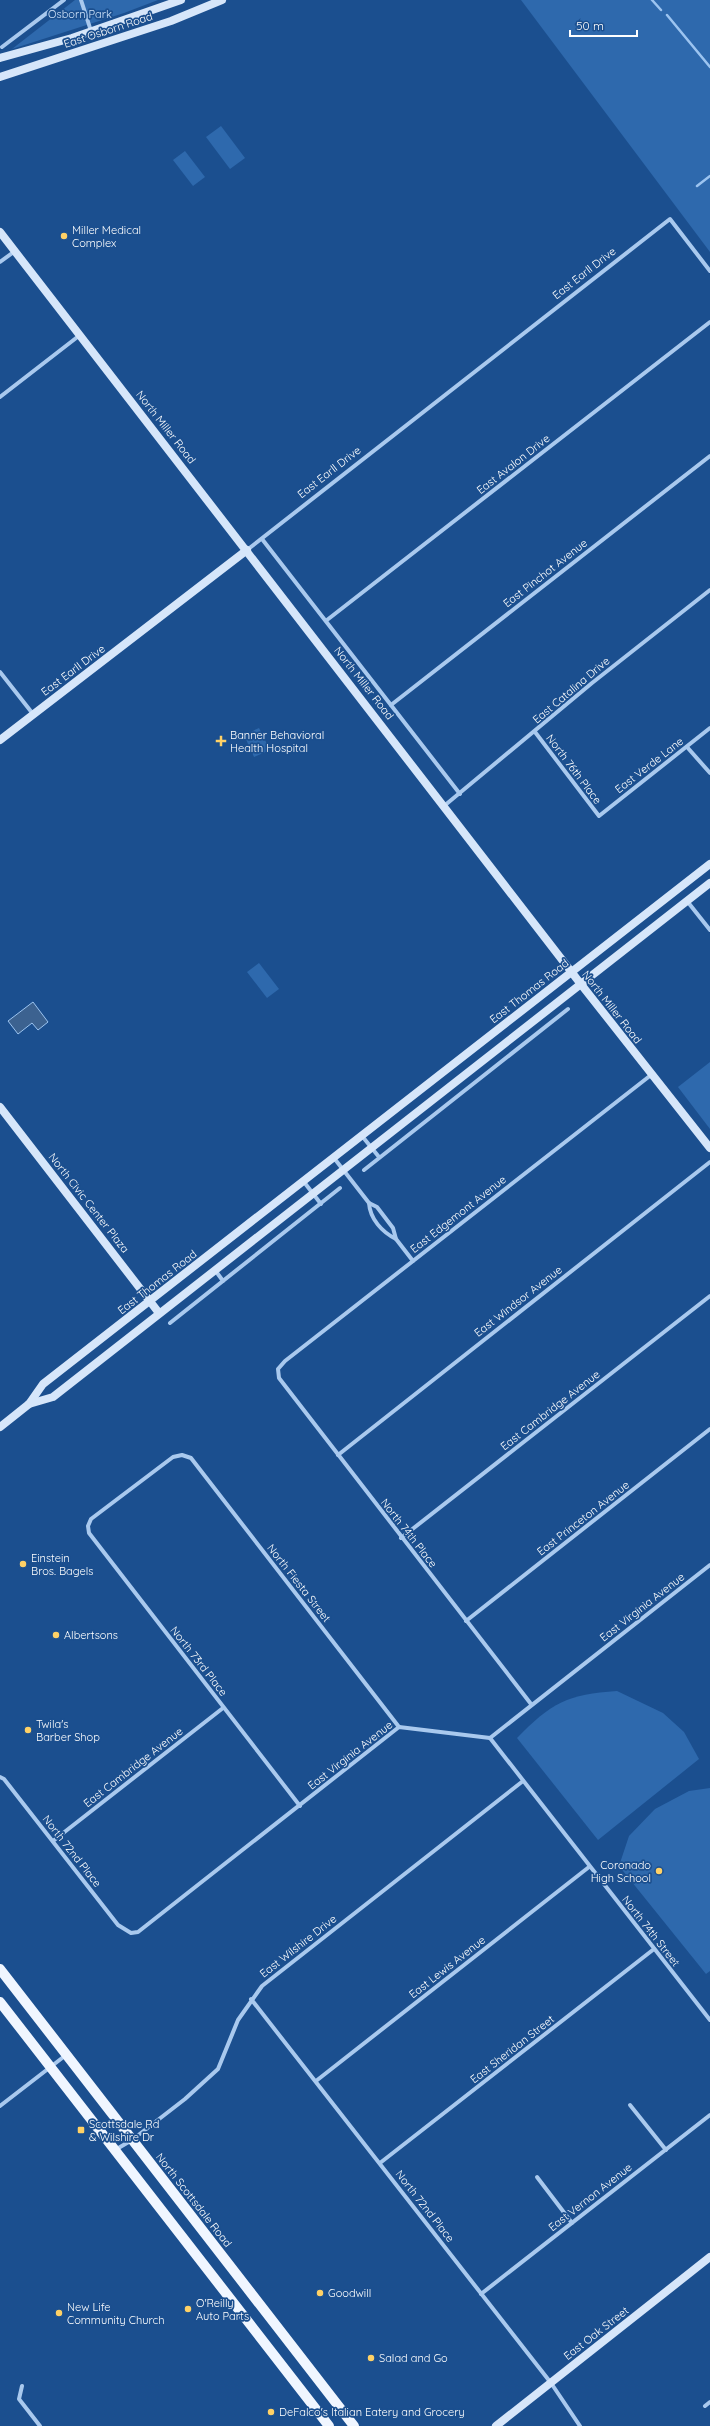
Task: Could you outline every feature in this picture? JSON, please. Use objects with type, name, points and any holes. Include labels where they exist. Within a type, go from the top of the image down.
[{"type":"main road","name":"East Osborn Road","points":[[0,58],[91,31],[180,0]]},
{"type":"main road","name":"East Osborn Road","points":[[0,77],[171,21],[222,0]]},
{"type":"main road","name":"North Miller Road","points":[[0,232],[651,1075],[710,1148]]},
{"type":"main road","name":"East Earll Drive","points":[[0,740],[247,550]]},
{"type":"main road","name":"East Thomas Road","points":[[0,1428],[29,1404],[43,1384],[710,864]]},
{"type":"main road","name":"East Thomas Road","points":[[29,1404],[53,1396],[710,883]]},
{"type":"main road","name":"North Civic Center Plaza","points":[[0,1107],[159,1313]]},
{"type":"main road","name":"North Scottsdale Road","points":[[0,1969],[354,2426]]},
{"type":"main road","points":[[0,2002],[328,2426]]},
{"type":"main road","name":"East Oak Street","points":[[496,2426],[710,2257]]},
{"type":"street","points":[[2,47],[64,0]]},
{"type":"street","name":"East Osborn Road","points":[[81,0],[91,31]]},
{"type":"street","name":"East Earll Drive","points":[[247,550],[670,220],[710,271]]},
{"type":"street","points":[[0,262],[15,251]]},
{"type":"street","name":"East Avalon Drive","points":[[327,620],[710,322]]},
{"type":"street","points":[[0,397],[80,335]]},
{"type":"street","name":"East Pinchot Avenue","points":[[391,704],[710,456]]},
{"type":"street","name":"North Miller Road","points":[[262,539],[327,620],[460,794]]},
{"type":"street","name":"East Catalina Drive","points":[[444,806],[535,732],[592,683],[710,590]]},
{"type":"street","points":[[0,672],[33,714]]},
{"type":"street","name":"East Verde Lane","points":[[599,816],[710,728]]},
{"type":"street","name":"North 76th Place","points":[[535,732],[599,816]]},
{"type":"street","points":[[687,747],[710,773]]},
{"type":"street","points":[[687,901],[710,930]]},
{"type":"street","points":[[364,1170],[568,1009]]},
{"type":"street","points":[[512,1037],[520,1047]]},
{"type":"street","name":"East Edgemont Avenue","points":[[278,1369],[285,1361],[413,1260],[651,1075]]},
{"type":"street","points":[[362,1136],[380,1158]]},
{"type":"street","points":[[334,1158],[369,1203],[377,1207],[393,1228],[396,1239],[413,1260]]},
{"type":"street","name":"East Windsor Avenue","points":[[338,1455],[710,1162]]},
{"type":"street","points":[[304,1182],[321,1204]]},
{"type":"street","points":[[170,1323],[340,1188]]},
{"type":"street","points":[[369,1203],[370,1213],[376,1222],[386,1234],[396,1239]]},
{"type":"street","points":[[214,1269],[223,1281]]},
{"type":"street","name":"East Cambridge Avenue","points":[[401,1538],[710,1296]]},
{"type":"street","name":"North 74th Place","points":[[278,1369],[280,1378],[338,1455],[531,1704]]},
{"type":"street","name":"East Princeton Avenue","points":[[466,1621],[710,1429]]},
{"type":"street","name":"North 73rd Place","points":[[182,1455],[173,1457],[91,1519],[88,1526],[89,1533],[300,1806]]},
{"type":"street","name":"North Fiesta Street","points":[[182,1455],[191,1458],[399,1727]]},
{"type":"street","name":"East Virginia Avenue","points":[[131,1933],[144,1928],[399,1727],[490,1738],[531,1704],[710,1565]]},
{"type":"street","name":"East Cambridge Avenue","points":[[53,1841],[223,1708]]},
{"type":"street","name":"North 74th Street","points":[[490,1738],[710,2020]]},
{"type":"street","name":"North 72nd Place","points":[[0,1777],[4,1779],[118,1926],[131,1933]]},
{"type":"street","name":"East Wilshire Drive","points":[[115,2150],[132,2140],[185,2099],[218,2069],[238,2020],[262,1986],[523,1781]]},
{"type":"street","name":"East Lewis Avenue","points":[[316,2081],[589,1866]]},
{"type":"street","name":"East Sheridan Street","points":[[380,2163],[654,1949]]},
{"type":"street","name":"North 72nd Place","points":[[251,2000],[316,2081],[550,2383],[580,2426]]},
{"type":"street","points":[[0,2106],[67,2054]]},
{"type":"street","points":[[630,2105],[666,2150]]},
{"type":"street","name":"East Vernon Avenue","points":[[481,2294],[710,2115]]},
{"type":"street","points":[[537,2177],[572,2223]]},
{"type":"street","points":[[22,2386],[19,2399],[40,2426]]},
{"type":"street","points":[[705,2406],[710,2402]]},
{"type":"green space","name":"Osborn Park","points":[[75,0],[158,0],[124,13],[12,49]]},
{"type":"green space","points":[[521,0],[710,0],[710,252]]},
{"type":"green space","points":[[221,126],[245,158],[230,169],[206,137]]},
{"type":"green space","points":[[185,151],[205,177],[193,186],[173,160]]},
{"type":"green space","points":[[259,728],[270,750],[254,757],[244,735]]},
{"type":"green space","points":[[259,963],[279,989],[267,998],[247,972]]},
{"type":"green space","points":[[710,1062],[710,1129],[678,1087]]},
{"type":"green space","points":[[617,1691],[663,1713],[684,1732],[699,1759],[598,1840],[517,1738],[540,1716],[561,1702],[600,1692]]},
{"type":"green space","points":[[710,1788],[710,1971],[706,1974],[619,1866],[629,1836],[655,1809],[689,1791]]},
{"type":"shaded area","points":[[33,1002],[48,1022],[38,1030],[32,1023],[18,1034],[8,1021]]},
{"type":"waterway","points":[[652,0],[661,10]]},
{"type":"waterway","points":[[667,15],[710,67]]},
{"type":"waterway","points":[[697,186],[710,176]]},
{"type":"place","name":"Miller Medical Complex","points":[[64,236]]},
{"type":"place","name":"Banner Behavioral Health Hospital","points":[[221,741]]},
{"type":"place","name":"Einstein Bros. Bagels","points":[[23,1564]]},
{"type":"place","name":"Albertsons","points":[[56,1635]]},
{"type":"place","name":"Twila's Barber Shop","points":[[28,1730]]},
{"type":"place","name":"Coronado High School","points":[[659,1871]]},
{"type":"place","name":"Scottsdale Rd & Wilshire Dr","points":[[81,2130]]},
{"type":"place","name":"Goodwill","points":[[320,2293]]},
{"type":"place","name":"O'Reilly Auto Parts","points":[[188,2309]]},
{"type":"place","name":"New Life Community Church","points":[[59,2313]]},
{"type":"place","name":"Salad and Go","points":[[371,2358]]},
{"type":"place","name":"DeFalco's Italian Eatery and Grocery","points":[[271,2412]]}]
